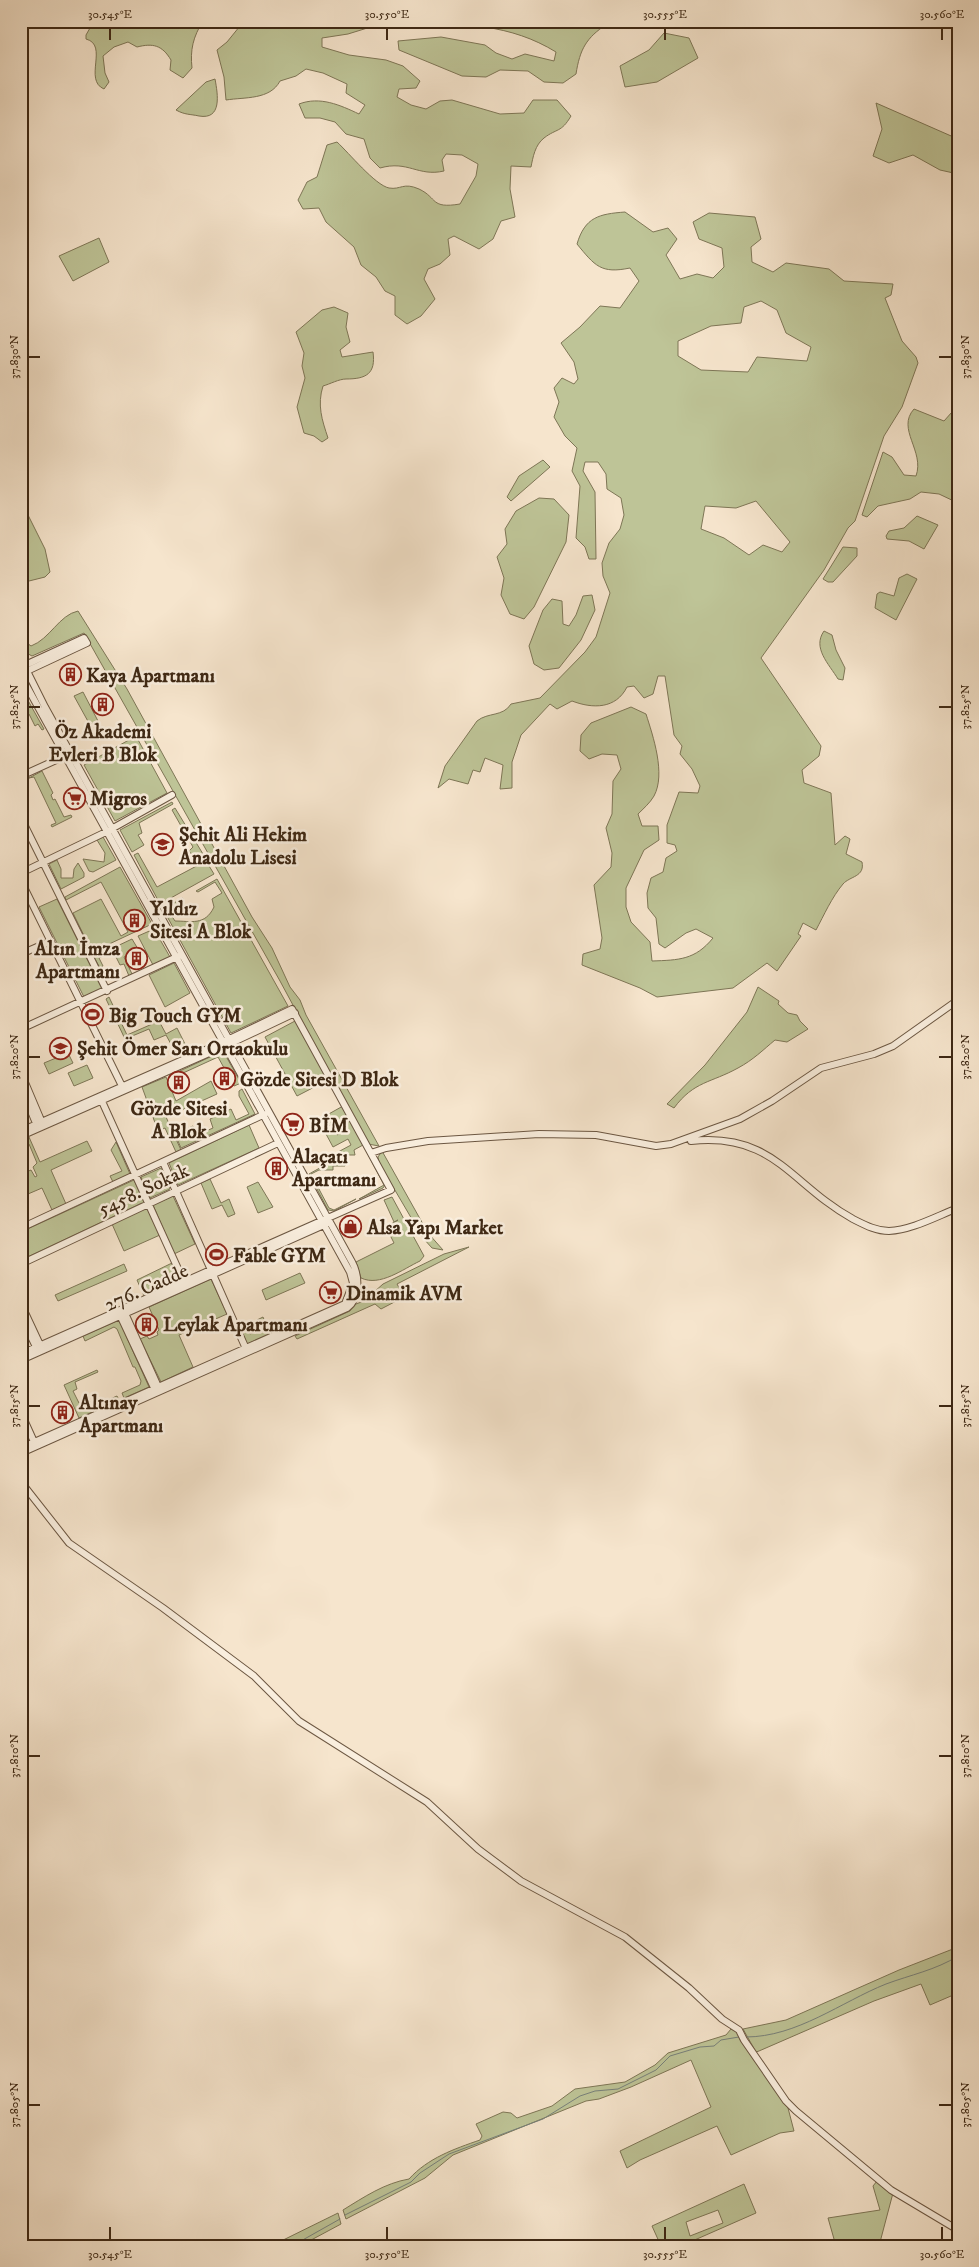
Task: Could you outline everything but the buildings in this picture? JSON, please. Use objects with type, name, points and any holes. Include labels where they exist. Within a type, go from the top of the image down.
[{"type":"street","points":[[23,669],[85,640]]},
{"type":"street","points":[[23,669],[65,756],[109,830]]},
{"type":"street","points":[[23,669],[278,1143],[326,1221]]},
{"type":"street","points":[[21,776],[65,756]]},
{"type":"street","points":[[21,873],[109,830],[172,795]]},
{"type":"street","points":[[21,818],[107,991]]},
{"type":"street","points":[[21,881],[122,1086]]},
{"type":"street","points":[[21,954],[51,941]]},
{"type":"street","points":[[21,1029],[107,991],[179,956]]},
{"type":"street","points":[[21,1448],[35,1444],[246,1350],[348,1308],[350,1302],[355,1279],[270,1112],[231,1041],[179,956]]},
{"type":"street","points":[[680,1142],[721,1127],[756,1110],[821,1068],[874,1054],[898,1043],[958,1000]]},
{"type":"street","points":[[21,1136],[40,1125],[231,1041],[293,1010],[371,1153],[386,1148],[428,1141],[539,1134],[604,1135],[656,1146],[680,1142],[727,1140],[756,1149],[782,1163],[834,1207],[877,1229],[900,1229],[958,1208]]},
{"type":"street","points":[[101,1098],[122,1086],[224,1044]]},
{"type":"street","points":[[21,1073],[40,1125]]},
{"type":"street","points":[[21,1087],[40,1125]]},
{"type":"street","points":[[101,1098],[184,1282]]},
{"type":"street","points":[[21,1228],[270,1112]]},
{"type":"street","points":[[21,1130],[40,1125]]},
{"type":"street","name":"5458. Sokak","points":[[21,1264],[278,1143]]},
{"type":"street","name":"276. Cadde","points":[[21,1354],[39,1349],[122,1313],[391,1190],[371,1153]]},
{"type":"street","points":[[163,1162],[246,1350]]},
{"type":"street","name":"276. Cadde","points":[[122,1313],[184,1282],[212,1273]]},
{"type":"street","points":[[21,1304],[39,1349]]},
{"type":"street","points":[[122,1313],[158,1390]]},
{"type":"street","points":[[21,1316],[39,1349]]},
{"type":"street","name":"276. Cadde","points":[[21,1360],[39,1349]]},
{"type":"street","points":[[21,1413],[35,1444]]},
{"type":"street","points":[[21,1453],[35,1444]]},
{"type":"street","points":[[21,1482],[69,1543],[167,1610],[254,1676],[299,1721],[427,1802],[478,1849],[521,1881],[617,1932],[636,1945],[722,2019],[740,2031],[744,2040],[783,2097],[796,2111],[894,2192],[958,2230]]},
{"type":"green space","points":[[94,21],[203,21],[193,44],[191,55],[192,68],[183,78],[170,70],[171,60],[161,48],[152,45],[137,47],[128,42],[114,47],[103,56],[105,73],[109,82],[104,89],[98,85],[96,78],[96,48],[93,43],[86,39],[86,35]]},
{"type":"green space","points":[[244,21],[390,21],[348,34],[322,38],[322,47],[349,55],[386,60],[403,66],[420,81],[416,88],[399,89],[397,97],[411,105],[426,109],[440,101],[452,100],[500,114],[524,113],[533,100],[557,100],[571,116],[561,128],[548,135],[538,144],[531,167],[511,166],[510,189],[515,217],[501,221],[493,239],[479,249],[454,236],[448,239],[450,255],[440,264],[428,269],[424,279],[435,299],[421,316],[407,324],[395,315],[395,296],[385,291],[376,277],[361,265],[354,247],[326,222],[319,208],[303,209],[298,200],[307,182],[317,177],[327,145],[337,142],[383,186],[389,188],[414,187],[425,192],[435,202],[444,205],[460,204],[476,176],[478,164],[462,155],[446,154],[442,160],[444,171],[427,172],[398,166],[380,168],[370,158],[364,139],[346,134],[335,122],[320,118],[305,118],[299,104],[322,101],[359,114],[365,105],[346,93],[347,84],[323,73],[306,69],[296,76],[280,81],[276,87],[264,95],[226,100],[224,77],[217,50],[227,42]]},
{"type":"green space","points":[[485,21],[608,21],[585,45],[576,74],[563,83],[544,82],[528,71],[500,70],[486,77],[462,76],[399,50],[398,41],[441,37],[485,45],[496,53],[512,59],[525,54],[554,61],[556,52],[522,36],[485,27]]},
{"type":"green space","points":[[664,33],[689,38],[698,58],[657,82],[625,87],[620,66],[649,50]]},
{"type":"green space","points":[[215,79],[217,105],[212,114],[199,116],[185,114],[176,110],[206,82]]},
{"type":"green space","points":[[876,103],[958,139],[958,174],[940,170],[913,155],[889,163],[873,156],[882,129]]},
{"type":"green space","points":[[625,212],[653,232],[668,228],[677,239],[666,255],[680,279],[697,274],[713,278],[724,267],[722,248],[699,239],[693,222],[709,213],[755,217],[761,239],[751,247],[752,262],[773,272],[786,263],[829,269],[844,281],[893,284],[891,295],[885,298],[902,341],[916,357],[918,363],[902,407],[884,436],[855,521],[848,528],[824,570],[761,658],[821,746],[819,756],[802,770],[804,783],[831,793],[835,845],[845,836],[850,839],[846,854],[862,862],[861,871],[846,881],[839,889],[816,930],[803,923],[798,934],[801,936],[777,971],[767,963],[733,988],[657,997],[640,988],[582,965],[583,954],[600,949],[602,938],[594,885],[611,867],[612,853],[606,828],[612,814],[613,781],[621,769],[617,755],[602,754],[589,759],[580,751],[581,735],[591,723],[631,707],[646,714],[657,755],[659,777],[654,796],[638,814],[642,826],[658,826],[659,840],[644,850],[626,888],[626,907],[631,922],[650,942],[652,961],[678,959],[700,951],[713,938],[696,929],[686,933],[665,948],[659,944],[656,918],[648,908],[647,893],[651,878],[663,872],[666,858],[677,851],[675,845],[667,843],[667,825],[679,792],[698,793],[700,786],[692,769],[680,754],[682,746],[674,735],[665,676],[658,676],[653,694],[644,698],[634,686],[627,687],[617,700],[603,705],[580,704],[572,701],[557,709],[550,704],[521,735],[512,762],[512,788],[500,789],[503,765],[485,758],[480,772],[473,770],[468,784],[449,779],[438,788],[445,766],[477,721],[486,716],[504,711],[511,704],[540,698],[585,652],[596,637],[610,593],[603,576],[602,563],[609,543],[620,529],[624,515],[621,498],[607,489],[606,474],[598,462],[585,462],[583,471],[595,492],[596,559],[589,559],[585,547],[576,538],[580,486],[572,471],[577,448],[565,436],[554,417],[559,402],[554,388],[562,378],[574,384],[578,379],[574,362],[561,343],[600,306],[620,308],[639,281],[630,268],[612,270],[599,266],[577,244],[584,228],[594,219],[608,214]],"holes":[[[761,301],[777,310],[786,333],[811,347],[807,361],[757,357],[748,372],[701,370],[678,356],[678,341],[711,326],[741,323],[744,307]],[[756,501],[790,542],[782,552],[763,545],[749,555],[724,538],[701,529],[705,506],[736,508]]]},
{"type":"green space","points":[[99,238],[109,262],[73,281],[59,256]]},
{"type":"green space","points":[[334,307],[348,313],[346,327],[350,342],[340,350],[342,357],[373,352],[374,359],[373,366],[368,374],[359,378],[340,380],[323,386],[320,406],[328,438],[322,442],[314,436],[304,433],[297,407],[305,378],[302,366],[304,353],[296,332],[322,310]]},
{"type":"green space","points":[[914,409],[944,421],[952,412],[958,414],[958,503],[939,494],[921,492],[910,499],[878,506],[867,517],[862,515],[883,452],[892,457],[904,475],[916,476],[917,458],[908,424],[909,417]]},
{"type":"green space","points":[[543,460],[550,467],[511,501],[507,497],[519,476]]},
{"type":"green space","points":[[539,498],[554,499],[569,515],[566,542],[534,607],[524,619],[510,614],[501,595],[504,578],[497,557],[507,544],[505,529],[516,511]]},
{"type":"green space","points":[[21,501],[45,549],[50,572],[45,577],[21,583]]},
{"type":"green space","points":[[917,516],[938,525],[924,549],[909,541],[887,539],[886,536],[889,531],[904,528]]},
{"type":"green space","points":[[843,547],[857,548],[857,556],[833,582],[828,582],[823,579]]},
{"type":"green space","points":[[907,574],[917,579],[896,620],[875,608],[877,594],[880,592],[894,596],[899,578]]},
{"type":"green space","points":[[592,595],[595,610],[581,640],[559,668],[544,670],[534,664],[529,646],[543,610],[552,599],[562,601],[563,624],[569,626],[576,615],[583,596]]},
{"type":"green space","points":[[78,611],[127,689],[252,917],[272,948],[290,987],[300,1000],[306,1015],[379,1146],[368,1144],[280,981],[84,633],[32,656],[21,650],[21,618],[27,643],[31,646],[44,638],[65,617]]},
{"type":"green space","points":[[824,631],[832,635],[836,650],[845,668],[843,680],[838,679],[823,656],[820,644]]},
{"type":"green space","points":[[21,688],[44,729],[42,730],[38,724],[35,726],[29,714],[21,719]]},
{"type":"green space","points":[[83,692],[98,721],[90,725],[74,696]]},
{"type":"green space","points":[[136,736],[167,793],[115,821],[84,765]]},
{"type":"green space","points":[[42,771],[53,793],[51,795],[53,800],[55,799],[64,817],[71,815],[72,817],[52,827],[51,825],[56,823],[34,777],[29,778]]},
{"type":"green space","points":[[172,802],[173,804],[139,823],[142,833],[138,835],[144,845],[132,852],[120,830]]},
{"type":"green space","points":[[175,808],[203,854],[195,859],[189,851],[193,847],[172,810]]},
{"type":"green space","points":[[103,837],[116,860],[93,872],[89,871],[83,859],[104,862],[105,853],[97,840]]},
{"type":"green space","points":[[138,853],[157,887],[206,861],[214,874],[160,904],[134,855]]},
{"type":"green space","points":[[57,860],[61,869],[61,878],[73,878],[74,869],[78,863],[84,873],[84,877],[61,889],[49,864]]},
{"type":"green space","points":[[120,867],[152,924],[92,952],[73,913],[101,899],[121,936],[128,932],[101,882],[66,900],[65,897]]},
{"type":"green space","points":[[217,879],[288,1006],[231,1033],[163,909],[183,898],[181,909],[171,915],[175,921],[192,922],[202,920],[214,907],[212,899],[222,893],[215,882],[198,892],[196,891]]},
{"type":"green space","points":[[57,899],[102,989],[84,997],[39,907]]},
{"type":"green space","points":[[154,929],[170,957],[153,965],[138,936]]},
{"type":"green space","points":[[132,939],[138,949],[124,957],[132,974],[129,976],[124,964],[120,965],[113,951],[99,958],[103,966],[100,968],[94,957]]},
{"type":"green space","points":[[174,963],[190,993],[165,1007],[149,975]]},
{"type":"green space","points":[[758,987],[779,1001],[778,1004],[788,1013],[797,1015],[808,1029],[787,1042],[775,1040],[743,1065],[696,1087],[681,1099],[674,1108],[667,1104],[705,1065],[747,1012]]},
{"type":"green space","points":[[109,997],[127,1035],[159,1021],[166,1034],[177,1028],[189,1052],[178,1057],[166,1035],[154,1040],[149,1029],[125,1039],[106,999]]},
{"type":"green space","points":[[295,1021],[328,1080],[297,1096],[265,1037]]},
{"type":"green space","points":[[223,1051],[241,1083],[234,1086],[218,1057],[170,1079],[169,1076]]},
{"type":"green space","points":[[68,1053],[73,1063],[49,1074],[44,1063]]},
{"type":"green space","points":[[87,1065],[93,1078],[74,1086],[68,1073]]},
{"type":"green space","points":[[166,1077],[176,1101],[211,1081],[217,1094],[166,1117],[181,1150],[176,1152],[165,1128],[158,1131],[142,1087]]},
{"type":"green space","points":[[242,1089],[255,1114],[181,1148],[175,1134],[193,1126],[197,1135],[213,1128],[210,1119],[231,1109],[236,1120],[249,1114],[239,1096],[239,1091]]},
{"type":"green space","points":[[343,1106],[385,1185],[383,1188],[359,1199],[384,1185],[363,1145],[354,1150],[355,1155],[345,1155],[345,1166],[333,1166],[333,1170],[319,1170],[311,1174],[329,1208],[334,1210],[356,1199],[334,1211],[328,1210],[309,1174],[343,1155],[338,1152],[351,1145],[348,1139],[333,1147],[326,1134],[334,1130],[337,1135],[344,1131],[338,1121],[323,1129],[318,1120]]},
{"type":"green space","points":[[249,1125],[259,1148],[178,1185],[169,1163]]},
{"type":"green space","points":[[29,1137],[40,1162],[87,1141],[92,1151],[51,1170],[66,1204],[52,1210],[42,1188],[21,1197],[21,1174],[31,1170],[35,1177],[37,1176],[33,1167],[37,1163],[29,1144],[21,1146],[21,1141]]},
{"type":"green space","points":[[116,1142],[130,1174],[113,1182],[110,1176],[122,1171],[111,1150]]},
{"type":"green space","points":[[382,1151],[428,1233],[443,1250],[432,1248],[423,1238],[379,1163],[378,1157]]},
{"type":"green space","points":[[161,1168],[170,1189],[150,1198],[141,1177]]},
{"type":"green space","points":[[210,1179],[221,1203],[229,1199],[235,1214],[228,1217],[222,1205],[212,1209],[201,1183]]},
{"type":"green space","points":[[134,1180],[144,1202],[21,1260],[21,1232]]},
{"type":"green space","points":[[258,1182],[273,1207],[258,1213],[247,1187]]},
{"type":"green space","points":[[173,1196],[195,1244],[174,1254],[153,1205]]},
{"type":"green space","points":[[392,1197],[424,1256],[420,1261],[384,1279],[368,1280],[361,1278],[356,1262],[394,1243],[386,1227],[398,1220],[394,1222],[384,1200]]},
{"type":"green space","points":[[147,1208],[160,1235],[124,1251],[112,1224]]},
{"type":"green space","points":[[469,1247],[397,1284],[404,1297],[381,1309],[375,1304],[297,1339],[295,1336],[350,1311],[356,1304],[364,1301],[383,1284],[444,1254]]},
{"type":"green space","points":[[172,1263],[180,1281],[144,1296],[137,1280]]},
{"type":"green space","points":[[124,1264],[127,1271],[58,1301],[55,1295]]},
{"type":"green space","points":[[300,1273],[305,1283],[266,1300],[262,1290]]},
{"type":"green space","points":[[211,1279],[227,1314],[179,1335],[193,1367],[161,1382],[140,1339],[147,1336],[149,1339],[158,1335],[157,1332],[159,1330],[149,1307]]},
{"type":"green space","points":[[263,1317],[270,1334],[247,1344],[240,1327],[245,1325],[250,1334],[261,1329],[257,1320]]},
{"type":"green space","points":[[119,1320],[149,1387],[124,1398],[122,1393],[140,1385],[141,1381],[117,1329],[114,1327],[85,1341],[83,1336]]},
{"type":"green space","points":[[97,1370],[98,1372],[75,1382],[77,1389],[73,1391],[79,1403],[88,1399],[94,1406],[117,1396],[119,1400],[79,1418],[64,1385]]},
{"type":"green space","points":[[958,1947],[958,1993],[930,2005],[921,1984],[874,2001],[756,2052],[743,2029],[786,2020],[899,1970]]},
{"type":"green space","points":[[731,2029],[737,2032],[740,2040],[788,2108],[794,2131],[780,2133],[731,2155],[717,2126],[640,2160],[627,2168],[620,2151],[711,2107],[691,2060],[631,2087],[599,2099],[586,2101],[453,2155],[425,2178],[346,2219],[343,2210],[359,2200],[383,2187],[409,2179],[424,2165],[442,2155],[480,2140],[482,2136],[476,2124],[503,2112],[511,2113],[517,2118],[552,2106],[575,2089],[625,2082],[655,2065],[668,2053],[726,2035]]},
{"type":"green space","points":[[877,2181],[893,2193],[879,2246],[836,2246],[828,2218],[880,2210],[873,2186]]},
{"type":"green space","points":[[744,2184],[756,2213],[681,2246],[661,2246],[652,2226]],"holes":[[[718,2210],[723,2223],[690,2236],[686,2222]]]},
{"type":"green space","points":[[338,2213],[341,2224],[300,2246],[271,2246]]},
{"type":"waterway","points":[[746,2037],[765,2035],[801,2025],[869,1991],[932,1969],[958,1956]]},
{"type":"waterway","points":[[345,2215],[411,2182],[420,2173],[449,2154],[543,2119],[580,2096],[595,2091],[618,2089],[656,2070],[670,2056],[700,2047],[714,2046],[721,2040],[739,2037]]},
{"type":"waterway","points":[[292,2246],[340,2219]]},
{"type":"place","name":"Kaya Apartmanı","points":[[70,675]]},
{"type":"place","name":"Öz Akademi Evleri B Blok","points":[[103,705]]},
{"type":"place","name":"Migros","points":[[74,798]]},
{"type":"place","name":"Şehit Ali Hekim Anadolu Lisesi","points":[[163,845]]},
{"type":"place","name":"Yıldız Sitesi A Blok","points":[[134,920]]},
{"type":"place","name":"Altın İmza Apartmanı","points":[[136,959]]},
{"type":"place","name":"Big Touch GYM","points":[[93,1015]]},
{"type":"place","name":"Şehit Ömer Sarı Ortaokulu","points":[[61,1048]]},
{"type":"place","name":"Gözde Sitesi D Blok","points":[[224,1079]]},
{"type":"place","name":"Gözde Sitesi A Blok","points":[[179,1082]]},
{"type":"place","name":"BİM","points":[[293,1125]]},
{"type":"place","name":"Alaçatı Apartmanı","points":[[276,1168]]},
{"type":"place","name":"Alsa Yapı Market","points":[[351,1227]]},
{"type":"place","name":"Fable GYM","points":[[217,1255]]},
{"type":"place","name":"Dinamik AVM","points":[[330,1293]]},
{"type":"place","name":"Leylak Apartmanı","points":[[147,1324]]},
{"type":"place","name":"Altınay Apartmanı","points":[[63,1413]]}]
